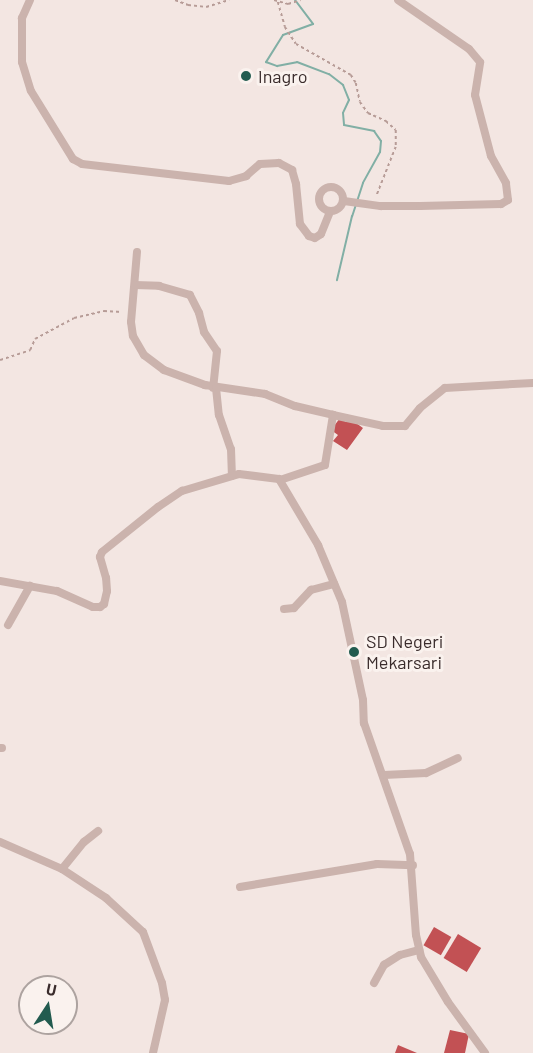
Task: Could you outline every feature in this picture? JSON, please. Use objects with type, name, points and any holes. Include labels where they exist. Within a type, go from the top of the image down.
[{"type":"street","points":[[30,0],[22,18],[22,62],[31,92],[73,159],[82,164],[229,181],[246,176],[260,164],[279,163],[292,171],[296,184],[300,224],[309,236],[315,238],[321,234],[330,212]]},
{"type":"street","points":[[346,202],[339,190],[327,188],[321,192],[320,204],[330,212],[336,211],[346,202],[370,205],[501,204],[508,200],[506,183],[491,156],[475,95],[480,62],[469,49],[399,0]]},
{"type":"street","points":[[137,252],[132,312],[133,336],[144,354],[164,370],[214,388],[265,394],[295,406],[383,426],[405,426],[420,408],[446,387],[533,383]]},
{"type":"street","points":[[135,285],[159,286],[190,295],[204,332],[216,351],[214,388],[219,415],[231,449],[232,476]]},
{"type":"street","points":[[0,581],[57,591],[93,607],[100,607],[104,604],[106,591],[106,578],[100,557],[105,548],[182,491],[232,476],[248,474],[280,480],[325,465],[333,415]]},
{"type":"street","points":[[280,480],[318,545],[345,615],[363,700],[364,723],[384,775],[387,792],[408,842],[413,865],[419,950],[448,1002],[485,1053]]},
{"type":"street","points":[[284,609],[294,608],[311,590],[334,584]]},
{"type":"street","points":[[8,625],[30,586]]},
{"type":"street","points":[[384,775],[426,773],[458,758]]},
{"type":"street","points":[[62,869],[84,842],[98,831]]},
{"type":"street","points":[[0,842],[62,869],[106,898],[143,932],[162,983],[165,1000],[153,1053]]},
{"type":"street","points":[[240,887],[377,864],[413,865]]},
{"type":"street","points":[[374,983],[384,965],[400,955],[419,950]]},
{"type":"path","points":[[175,0],[188,5],[206,7],[229,0]]},
{"type":"path","points":[[274,0],[288,4],[300,0]]},
{"type":"path","points":[[278,2],[285,27],[296,44],[351,75],[356,83],[360,102],[368,112],[386,120],[396,130],[396,147],[370,205]]},
{"type":"path","points":[[0,360],[30,350],[35,339],[74,318],[104,311],[132,312]]},
{"type":"building","points":[[340,418],[346,422],[349,418],[363,428],[347,450],[333,441],[338,435],[331,430]]},
{"type":"building","points":[[434,927],[451,937],[441,955],[424,945]]},
{"type":"building","points":[[458,934],[481,948],[467,972],[444,958]]},
{"type":"building","points":[[450,1030],[469,1034],[465,1053],[444,1053]]},
{"type":"building","points":[[398,1045],[417,1053],[395,1053]]},
{"type":"waterway","points":[[295,0],[313,24],[283,35],[266,62],[277,66],[297,62],[329,74],[343,85],[349,100],[343,113],[344,125],[374,131],[381,141],[380,152],[363,183],[352,216],[337,280]]},
{"type":"place","name":"Inagro","points":[[246,76]]},
{"type":"place","name":"SD Negeri Mekarsari","points":[[354,652]]}]
